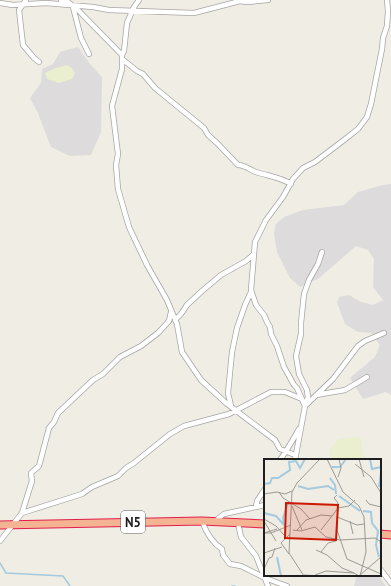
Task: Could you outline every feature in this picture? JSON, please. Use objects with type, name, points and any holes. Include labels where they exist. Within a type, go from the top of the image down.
[{"type":"highway","name":"N5","points":[[0,525],[202,521],[264,524]]},
{"type":"highway","points":[[381,534],[391,535]]},
{"type":"street","points":[[61,0],[68,2],[73,6],[94,26],[122,57],[137,71],[143,74],[155,88],[204,128],[208,135],[238,165],[244,165],[256,172],[278,177],[291,184]]},
{"type":"street","points":[[139,0],[127,23],[122,57],[122,68],[112,106],[118,154],[116,165],[118,189],[129,227],[178,324],[182,352],[201,380],[231,408],[274,440],[280,449],[295,457],[300,427],[308,397],[307,390],[299,374],[296,356],[302,334],[301,323],[304,294],[322,252]]},
{"type":"street","points":[[0,3],[14,5],[25,2],[46,3],[132,11],[194,13],[240,1],[247,2],[268,0]]},
{"type":"street","points":[[231,408],[228,393],[232,352],[237,328],[251,292],[257,237],[266,220],[303,168],[315,162],[358,129],[367,117],[371,104],[386,26],[388,11],[387,0]]},
{"type":"street","points":[[25,2],[19,10],[23,45],[39,62]]},
{"type":"street","points":[[73,6],[81,38],[89,54]]},
{"type":"street","points":[[175,320],[187,305],[221,275],[246,261],[254,254]]},
{"type":"street","points":[[251,292],[256,305],[264,315],[270,327],[271,334],[284,367],[305,406]]},
{"type":"street","points":[[0,542],[22,513],[32,481],[31,473],[39,466],[49,428],[54,422],[58,413],[92,380],[103,374],[120,357],[141,346],[158,333],[170,320],[171,310]]},
{"type":"street","points":[[305,406],[333,379],[358,346],[365,341],[384,333]]},
{"type":"street","points":[[316,395],[345,390],[367,377]]},
{"type":"street","points":[[22,513],[82,494],[92,487],[118,476],[170,434],[184,426],[236,411],[271,392],[285,392],[302,398]]},
{"type":"street","points":[[281,459],[300,427]]},
{"type":"street","points":[[256,507],[257,501],[264,490]]},
{"type":"street","points":[[214,522],[224,514],[264,505]]},
{"type":"street","points":[[202,521],[206,532],[215,544],[222,549],[223,555],[230,564],[241,566],[265,578],[287,586]]},
{"type":"street","points":[[238,523],[241,537],[256,556],[264,576]]},
{"type":"street","points":[[381,570],[391,583]]},
{"type":"street","points":[[265,578],[268,586]]},
{"type":"shaded area","points":[[78,47],[90,64],[102,77],[101,132],[91,155],[70,156],[51,147],[38,113],[30,98],[41,83],[42,69],[53,64],[60,52]]},
{"type":"shaded area","points":[[391,184],[391,395],[386,392],[363,399],[350,378],[375,357],[380,345],[371,333],[358,332],[345,324],[337,302],[339,297],[349,295],[361,302],[373,305],[383,300],[373,287],[374,259],[368,250],[356,246],[318,279],[300,287],[290,278],[277,252],[274,234],[276,224],[284,217],[303,210],[344,205],[358,192]]},
{"type":"shaded area","points":[[357,576],[379,576],[386,586],[354,586]]},
{"type":"green space","points":[[67,65],[72,68],[75,73],[72,79],[59,83],[47,79],[45,73]]},
{"type":"green space","points":[[358,436],[361,439],[363,454],[367,459],[331,459],[329,450],[339,439]]},
{"type":"waterway","points":[[0,563],[6,573],[63,576],[70,586]]}]
